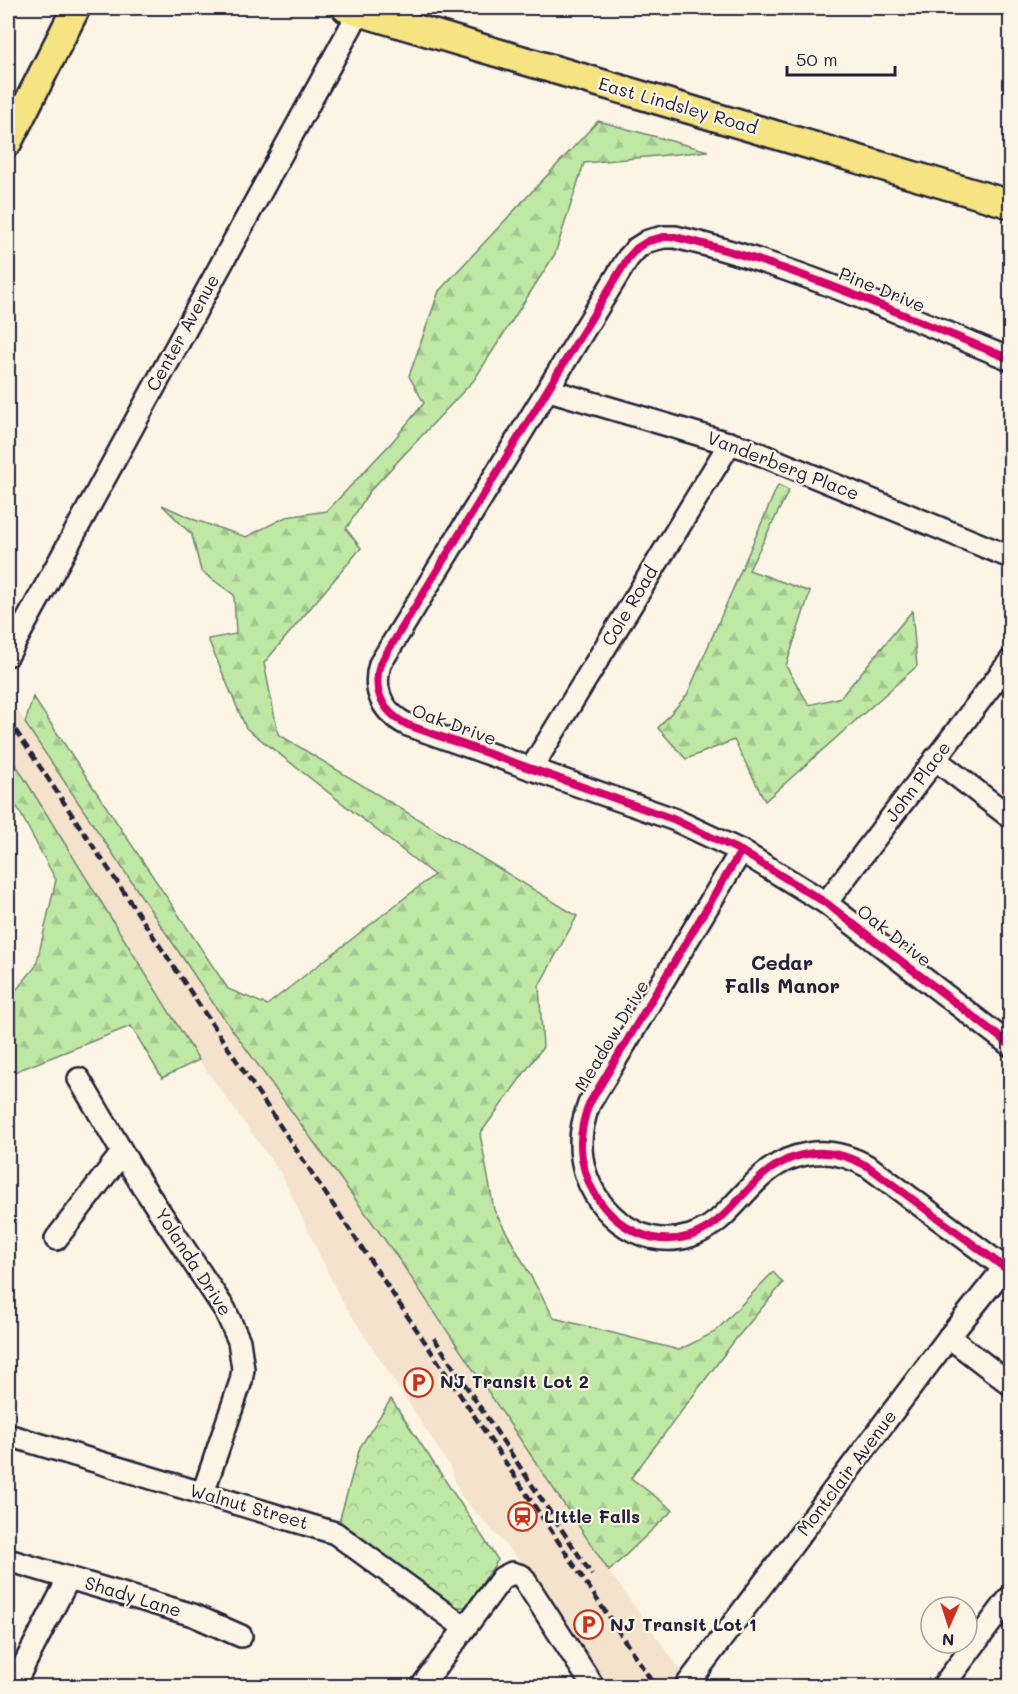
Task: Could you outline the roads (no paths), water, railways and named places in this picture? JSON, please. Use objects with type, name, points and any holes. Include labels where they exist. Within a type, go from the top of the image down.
[{"type":"main road","points":[[10,129],[76,8]]},
{"type":"main road","name":"East Lindsley Road","points":[[352,10],[1011,204]]},
{"type":"street","name":"Center Avenue","points":[[8,655],[134,423],[352,10]]},
{"type":"street","name":"Oak Drive","points":[[741,255],[675,237],[654,239],[642,244],[628,258],[380,664],[376,682],[377,692],[385,709],[399,721],[673,819],[741,851],[826,903],[1011,1045]]},
{"type":"street","name":"Pine Drive","points":[[741,255],[830,285],[1011,359]]},
{"type":"street","name":"Vanderberg Place","points":[[549,390],[730,443],[1011,557]]},
{"type":"street","name":"Cole Road","points":[[531,769],[730,443]]},
{"type":"street","name":"John Place","points":[[826,903],[1011,661]]},
{"type":"street","points":[[935,759],[1011,817]]},
{"type":"street","name":"Meadow Drive","points":[[741,851],[589,1104],[581,1132],[580,1146],[585,1174],[599,1201],[619,1222],[632,1230],[654,1239],[678,1239],[698,1233],[716,1222],[764,1173],[775,1165],[800,1155],[837,1154],[869,1167],[1008,1265]]},
{"type":"street","name":"Yolanda Drive","points":[[79,1080],[122,1153],[220,1301],[238,1341],[243,1369],[241,1381],[203,1494]]},
{"type":"street","points":[[56,1239],[122,1153]]},
{"type":"street","name":"Montclair Avenue","points":[[686,1686],[949,1337],[1008,1265]]},
{"type":"street","points":[[949,1337],[1011,1384]]},
{"type":"street","name":"Walnut Street","points":[[8,1435],[335,1533],[465,1628]]},
{"type":"street","points":[[8,1560],[69,1578]]},
{"type":"street","points":[[422,1686],[501,1578],[512,1573],[522,1576],[593,1686]]},
{"type":"street","name":"Shady Lane","points":[[13,1686],[69,1578],[193,1615],[241,1636]]},
{"type":"street","points":[[943,1686],[1011,1597]]},
{"type":"railway","points":[[8,719],[655,1686]]},
{"type":"railway","points":[[434,1338],[592,1575]]},
{"type":"place","name":"NJ Transit Lot 2","points":[[419,1382]]},
{"type":"place","name":"Little Falls","points":[[523,1517]]},
{"type":"place","name":"NJ Transit Lot 1","points":[[589,1625]]},
{"type":"district","name":"Cedar Falls Manor","points":[[782,974]]}]
